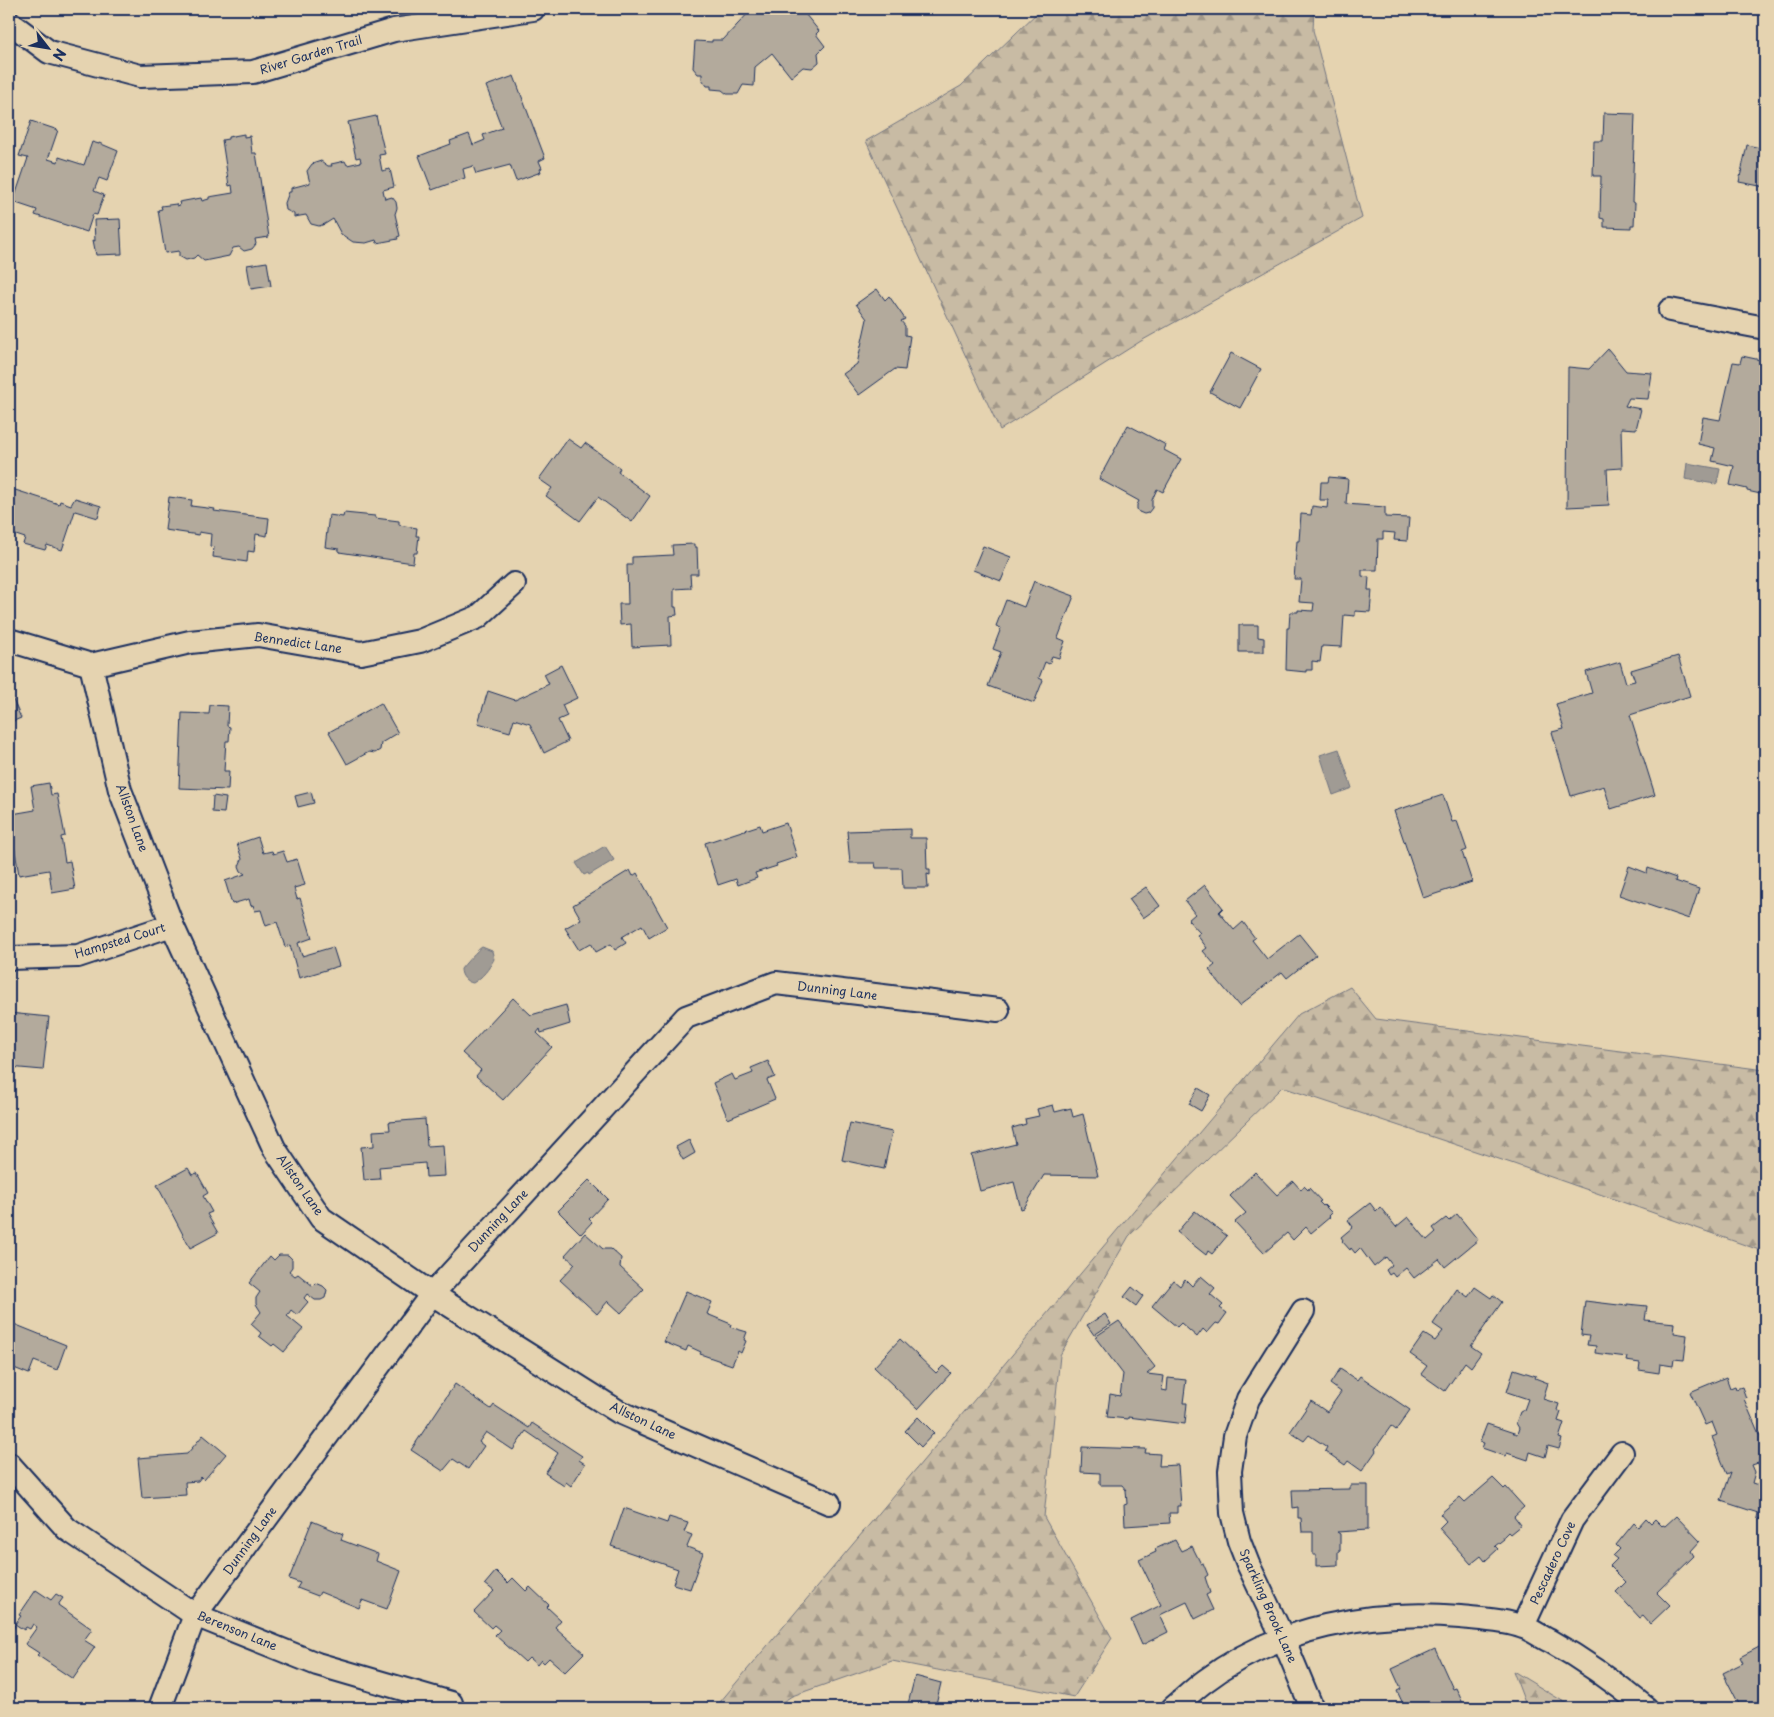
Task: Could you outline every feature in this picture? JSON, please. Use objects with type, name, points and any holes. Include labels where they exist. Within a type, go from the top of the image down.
[{"type":"street","name":"River Garden Trail","points":[[9,22],[49,52],[140,76],[254,72],[394,30],[533,9]]},
{"type":"street","points":[[1670,310],[1765,328]]},
{"type":"street","name":"Bennedict Lane","points":[[91,665],[190,642],[258,635],[361,653],[420,641],[478,617],[514,584]]},
{"type":"street","points":[[9,640],[91,665]]},
{"type":"street","name":"Allston Lane","points":[[91,665],[120,790],[172,925],[274,1148],[321,1218],[432,1294],[619,1412],[829,1503]]},
{"type":"street","name":"Hampsted Court","points":[[9,958],[78,956],[172,925]]},
{"type":"street","name":"Dunning Lane","points":[[160,1708],[195,1615],[432,1294],[686,1017],[776,983],[998,1010]]},
{"type":"street","name":"Sparkling Brook Lane","points":[[1304,1311],[1248,1399],[1235,1436],[1230,1471],[1232,1513],[1239,1540],[1312,1708]]},
{"type":"street","name":"Pescadero Cove","points":[[1523,1626],[1572,1520],[1622,1453]]},
{"type":"street","name":"Berenson Lane","points":[[9,1464],[67,1529],[195,1615],[317,1664],[451,1704]]},
{"type":"street","points":[[1173,1708],[1205,1681],[1225,1668],[1283,1638],[1333,1624],[1386,1616],[1439,1615],[1484,1619],[1523,1626],[1574,1655],[1623,1689],[1646,1708]]},
{"type":"green space","points":[[1041,9],[1314,9],[1313,30],[1362,218],[1141,341],[1000,430],[866,141],[961,86]]},
{"type":"green space","points":[[1350,987],[1376,1019],[1765,1070],[1765,1252],[1511,1163],[1282,1087],[1129,1236],[1060,1355],[1044,1517],[1112,1638],[1074,1697],[892,1661],[792,1696],[773,1708],[715,1708],[1299,1014]]},
{"type":"green space","points":[[1513,1671],[1574,1708],[1527,1708]]},
{"type":"shaded area","points":[[1687,463],[1720,469],[1717,483],[1685,479]]},
{"type":"shaded area","points":[[1339,749],[1352,788],[1333,795],[1320,755]]},
{"type":"shaded area","points":[[605,846],[614,860],[589,875],[588,873],[584,875],[576,863]]},
{"type":"shaded area","points":[[482,947],[492,951],[494,959],[483,975],[473,983],[466,980],[461,969]]},
{"type":"building","points":[[752,9],[801,9],[819,31],[816,34],[825,46],[818,53],[819,62],[812,68],[803,67],[791,77],[772,53],[755,67],[754,86],[743,85],[738,94],[727,94],[722,90],[711,89],[711,86],[707,86],[702,79],[702,74],[698,74],[693,68],[695,41],[712,42],[712,40],[723,40]]},
{"type":"building","points":[[514,76],[545,158],[539,161],[542,168],[540,169],[541,172],[516,181],[510,165],[476,174],[473,166],[463,169],[465,178],[432,190],[419,156],[451,144],[450,141],[469,134],[473,145],[485,140],[483,135],[502,128],[486,86]]},
{"type":"building","points":[[1604,113],[1635,114],[1632,202],[1635,203],[1634,225],[1631,225],[1631,228],[1604,227],[1604,219],[1600,218],[1601,176],[1593,176],[1594,141],[1603,141]]},
{"type":"building","points":[[376,116],[385,154],[379,155],[382,171],[390,169],[394,187],[383,190],[385,199],[392,197],[396,202],[395,214],[400,236],[397,237],[398,239],[377,243],[376,240],[366,243],[353,242],[341,234],[333,219],[319,226],[311,224],[306,215],[294,217],[294,214],[286,210],[285,203],[291,188],[310,183],[307,171],[312,164],[321,161],[328,166],[332,166],[331,164],[345,161],[347,165],[361,162],[360,157],[356,158],[348,122]]},
{"type":"building","points":[[31,121],[58,130],[48,159],[58,162],[59,157],[84,165],[92,142],[118,151],[107,181],[99,178],[94,191],[104,195],[97,215],[93,214],[87,232],[35,215],[37,210],[13,202],[28,158],[19,156]]},
{"type":"building","points":[[244,134],[244,137],[250,136],[252,153],[256,153],[269,237],[255,239],[256,244],[252,249],[244,251],[239,247],[233,248],[229,256],[204,261],[197,255],[186,260],[179,256],[179,251],[165,253],[158,210],[162,209],[161,206],[176,204],[177,206],[180,205],[179,202],[201,198],[202,201],[209,199],[209,197],[233,193],[232,185],[229,186],[222,140]]},
{"type":"building","points":[[1747,145],[1765,149],[1765,187],[1739,182]]},
{"type":"building","points":[[120,219],[122,254],[96,255],[93,240],[95,241],[94,220]]},
{"type":"building","points":[[267,262],[271,286],[251,289],[247,265]]},
{"type":"building","points":[[877,289],[885,300],[889,296],[905,319],[901,321],[905,326],[905,335],[910,336],[905,370],[895,369],[859,395],[843,374],[857,364],[867,319],[856,304]]},
{"type":"building","points":[[1608,349],[1626,371],[1652,373],[1648,399],[1629,398],[1625,406],[1641,409],[1636,429],[1621,428],[1622,468],[1607,469],[1609,505],[1567,507],[1568,367],[1589,369]]},
{"type":"building","points":[[1231,353],[1261,369],[1240,408],[1210,392]]},
{"type":"building","points":[[1742,356],[1765,361],[1765,495],[1730,485],[1734,466],[1712,461],[1715,448],[1698,444],[1703,417],[1720,420],[1733,362],[1740,363]]},
{"type":"building","points":[[1128,425],[1166,445],[1164,450],[1181,459],[1163,492],[1157,489],[1152,500],[1152,508],[1148,513],[1144,514],[1137,509],[1139,501],[1099,479]]},
{"type":"building","points":[[568,439],[581,448],[585,443],[620,468],[618,472],[650,496],[632,522],[598,497],[580,521],[546,496],[552,488],[539,479]]},
{"type":"building","points":[[1329,477],[1348,479],[1346,504],[1385,507],[1385,517],[1409,518],[1407,541],[1394,540],[1395,533],[1383,532],[1383,539],[1378,539],[1377,570],[1362,570],[1362,576],[1369,577],[1368,590],[1372,590],[1370,612],[1355,611],[1355,616],[1344,615],[1342,647],[1322,646],[1320,662],[1312,661],[1312,670],[1306,670],[1306,672],[1286,670],[1287,628],[1289,628],[1290,612],[1298,612],[1298,610],[1313,611],[1314,603],[1299,602],[1301,579],[1294,579],[1301,514],[1311,515],[1312,506],[1327,508],[1328,500],[1320,500],[1321,482],[1328,482]]},
{"type":"building","points":[[9,488],[59,504],[60,501],[71,505],[75,498],[101,506],[98,518],[75,511],[62,550],[47,545],[45,550],[23,544],[25,538],[10,533],[14,517],[9,515]]},
{"type":"building","points":[[169,497],[192,500],[191,506],[215,509],[214,511],[269,518],[267,536],[256,534],[254,552],[248,551],[247,562],[213,557],[214,547],[210,546],[211,534],[199,532],[199,535],[165,530]]},
{"type":"building","points":[[344,513],[375,516],[375,518],[399,521],[399,525],[417,528],[416,536],[419,536],[417,553],[414,553],[413,563],[339,552],[339,549],[325,547],[329,515],[343,517]]},
{"type":"building","points":[[694,544],[694,547],[697,547],[698,574],[690,574],[691,588],[674,589],[674,607],[676,607],[677,615],[670,616],[671,645],[632,647],[631,624],[620,625],[619,604],[628,604],[627,565],[632,565],[632,557],[673,555],[672,545]]},
{"type":"building","points":[[983,546],[1011,557],[1001,581],[973,570]]},
{"type":"building","points":[[1034,581],[1074,596],[1058,638],[1065,641],[1059,658],[1052,656],[1049,664],[1045,662],[1039,678],[1043,680],[1034,703],[988,686],[1001,652],[993,649],[1001,628],[996,626],[1006,600],[1024,607]]},
{"type":"building","points":[[1239,625],[1258,625],[1258,637],[1264,638],[1264,652],[1239,652]]},
{"type":"building","points":[[1678,656],[1690,696],[1630,715],[1655,795],[1611,809],[1604,786],[1571,796],[1552,732],[1564,729],[1556,704],[1592,693],[1586,672],[1620,662],[1626,683],[1635,681],[1631,670]]},
{"type":"building","points":[[561,665],[577,698],[562,705],[567,716],[558,720],[568,741],[544,753],[530,724],[514,719],[510,732],[478,723],[488,691],[515,700],[549,684],[544,674]]},
{"type":"building","points":[[9,691],[21,718],[9,723]]},
{"type":"building","points":[[381,703],[398,733],[381,743],[380,750],[375,753],[369,752],[347,764],[329,732]]},
{"type":"building","points":[[210,705],[228,706],[227,726],[230,727],[229,741],[226,741],[224,771],[229,771],[228,790],[179,788],[182,713],[209,714]]},
{"type":"building","points":[[49,783],[51,795],[57,794],[65,836],[61,837],[65,862],[70,861],[75,889],[52,893],[49,870],[19,875],[12,833],[15,832],[12,814],[35,810],[31,786]]},
{"type":"building","points":[[311,792],[314,803],[298,807],[295,796]]},
{"type":"building","points":[[1443,795],[1452,822],[1457,821],[1467,850],[1462,852],[1472,882],[1423,898],[1394,811]]},
{"type":"building","points":[[213,796],[226,798],[224,813],[212,812]]},
{"type":"building","points":[[786,823],[797,857],[755,873],[757,878],[738,885],[736,879],[718,885],[705,843],[760,825],[762,831]]},
{"type":"building","points":[[910,829],[910,838],[926,838],[927,869],[930,869],[930,875],[927,874],[928,888],[903,888],[902,868],[876,868],[875,863],[850,863],[847,831]]},
{"type":"building","points":[[258,837],[263,853],[272,851],[273,854],[283,851],[287,862],[297,859],[305,885],[294,888],[297,899],[300,898],[312,938],[298,943],[302,956],[333,947],[339,966],[299,978],[290,945],[285,947],[277,922],[266,926],[261,910],[255,911],[249,899],[232,904],[225,881],[245,874],[239,866],[242,859],[237,844]]},
{"type":"building","points":[[1629,866],[1647,873],[1648,868],[1676,878],[1675,881],[1699,889],[1689,919],[1619,895]]},
{"type":"building","points":[[630,870],[633,876],[637,873],[667,927],[649,938],[642,925],[622,937],[626,943],[615,950],[611,944],[596,952],[591,943],[579,950],[565,928],[581,919],[573,905]]},
{"type":"building","points":[[1205,885],[1223,908],[1219,912],[1234,930],[1243,922],[1255,938],[1252,940],[1267,959],[1299,934],[1316,955],[1287,978],[1282,972],[1239,1006],[1209,970],[1215,965],[1203,951],[1207,948],[1197,935],[1200,933],[1188,920],[1195,914],[1185,901]]},
{"type":"building","points":[[1146,887],[1160,906],[1143,918],[1129,899]]},
{"type":"building","points":[[513,998],[531,1015],[566,1005],[570,1024],[541,1033],[540,1029],[537,1033],[552,1047],[503,1100],[476,1076],[481,1070],[462,1053]]},
{"type":"building","points":[[9,1013],[49,1017],[43,1070],[9,1067]]},
{"type":"building","points":[[768,1061],[775,1077],[767,1080],[775,1099],[728,1119],[713,1083],[732,1074],[735,1080],[753,1073],[751,1068]]},
{"type":"building","points":[[1198,1088],[1210,1095],[1201,1111],[1189,1104]]},
{"type":"building","points":[[1053,1105],[1055,1112],[1071,1108],[1073,1117],[1083,1114],[1098,1176],[1044,1175],[1024,1208],[1021,1209],[1014,1182],[980,1191],[971,1155],[1016,1144],[1012,1128],[1026,1124],[1025,1119],[1039,1116],[1037,1109]]},
{"type":"building","points":[[425,1119],[427,1146],[443,1145],[445,1176],[426,1177],[425,1163],[379,1167],[380,1179],[364,1180],[361,1147],[374,1146],[373,1131],[390,1130],[389,1122]]},
{"type":"building","points":[[850,1123],[892,1132],[884,1169],[842,1160]]},
{"type":"building","points":[[689,1140],[695,1153],[683,1160],[676,1147]]},
{"type":"building","points":[[188,1168],[192,1175],[197,1173],[208,1193],[203,1196],[212,1212],[207,1214],[218,1233],[190,1248],[157,1185]]},
{"type":"building","points":[[1255,1172],[1277,1195],[1293,1181],[1301,1190],[1304,1186],[1308,1190],[1309,1188],[1321,1201],[1319,1202],[1332,1213],[1330,1217],[1311,1233],[1306,1227],[1293,1240],[1287,1233],[1264,1253],[1235,1222],[1246,1213],[1230,1196]]},
{"type":"building","points":[[589,1180],[608,1199],[589,1219],[592,1222],[581,1234],[558,1211]]},
{"type":"building","points":[[1370,1203],[1376,1211],[1380,1207],[1396,1227],[1408,1217],[1427,1240],[1436,1232],[1433,1228],[1446,1218],[1449,1221],[1457,1214],[1478,1240],[1445,1267],[1439,1259],[1414,1278],[1406,1268],[1395,1277],[1392,1273],[1389,1275],[1386,1270],[1392,1265],[1386,1257],[1374,1267],[1360,1248],[1355,1253],[1342,1241],[1341,1237],[1353,1227],[1348,1220]]},
{"type":"building","points":[[1195,1211],[1227,1236],[1212,1254],[1208,1251],[1206,1255],[1177,1232]]},
{"type":"building","points":[[585,1233],[603,1249],[611,1249],[621,1258],[620,1267],[644,1289],[621,1313],[608,1301],[597,1314],[560,1280],[575,1264],[565,1255]]},
{"type":"building","points":[[279,1255],[288,1255],[292,1259],[292,1267],[289,1271],[295,1276],[298,1274],[313,1286],[316,1283],[327,1290],[325,1298],[321,1300],[315,1300],[307,1294],[304,1298],[308,1302],[297,1315],[291,1310],[287,1316],[303,1329],[284,1352],[259,1336],[261,1333],[251,1324],[261,1312],[256,1304],[256,1298],[260,1292],[249,1283],[270,1256],[274,1260]]},
{"type":"building","points":[[1201,1276],[1215,1288],[1210,1294],[1223,1305],[1220,1308],[1227,1313],[1219,1324],[1216,1323],[1207,1333],[1203,1329],[1197,1337],[1181,1323],[1177,1327],[1152,1306],[1173,1280],[1180,1286],[1185,1279],[1192,1286]]},
{"type":"building","points":[[1132,1287],[1143,1296],[1136,1306],[1124,1297]]},
{"type":"building","points":[[1475,1287],[1491,1298],[1493,1295],[1502,1302],[1471,1346],[1481,1353],[1471,1367],[1465,1362],[1445,1391],[1421,1374],[1427,1366],[1410,1354],[1424,1334],[1435,1341],[1443,1331],[1433,1324],[1457,1289],[1468,1297]]},
{"type":"building","points":[[686,1291],[712,1302],[707,1314],[731,1324],[730,1327],[747,1332],[744,1340],[746,1341],[741,1353],[738,1351],[732,1365],[700,1354],[701,1352],[688,1346],[686,1351],[664,1342]]},
{"type":"building","points":[[1585,1301],[1627,1306],[1627,1304],[1647,1306],[1645,1320],[1675,1323],[1674,1333],[1687,1335],[1684,1360],[1674,1359],[1673,1366],[1660,1364],[1659,1373],[1639,1370],[1640,1363],[1626,1361],[1627,1357],[1595,1353],[1596,1346],[1587,1345],[1589,1336],[1581,1335]]},
{"type":"building","points":[[1105,1314],[1111,1324],[1094,1335],[1087,1325]]},
{"type":"building","points":[[1119,1321],[1155,1367],[1147,1374],[1164,1376],[1162,1390],[1167,1391],[1168,1378],[1186,1380],[1183,1403],[1187,1403],[1185,1424],[1128,1417],[1128,1419],[1107,1417],[1110,1394],[1120,1396],[1123,1374],[1095,1337]]},
{"type":"building","points":[[9,1322],[66,1345],[57,1370],[34,1361],[29,1374],[9,1366],[11,1357],[9,1357]]},
{"type":"building","points":[[900,1339],[936,1373],[943,1366],[951,1373],[918,1409],[874,1367]]},
{"type":"building","points":[[1340,1369],[1357,1380],[1360,1376],[1410,1410],[1396,1430],[1391,1426],[1362,1471],[1348,1461],[1345,1465],[1325,1451],[1327,1447],[1309,1435],[1304,1441],[1290,1432],[1311,1401],[1327,1412],[1341,1392],[1330,1384]]},
{"type":"building","points":[[1514,1369],[1536,1376],[1535,1378],[1548,1383],[1543,1399],[1559,1404],[1557,1410],[1561,1412],[1558,1421],[1564,1423],[1559,1438],[1562,1439],[1559,1449],[1548,1446],[1545,1457],[1530,1452],[1528,1460],[1507,1453],[1505,1456],[1482,1448],[1484,1443],[1480,1442],[1487,1424],[1517,1434],[1519,1428],[1516,1423],[1528,1399],[1507,1392]]},
{"type":"building","points":[[1726,1377],[1730,1388],[1735,1386],[1736,1389],[1742,1387],[1746,1398],[1744,1399],[1759,1434],[1765,1431],[1765,1468],[1761,1470],[1758,1463],[1752,1465],[1755,1472],[1752,1483],[1765,1487],[1765,1521],[1757,1518],[1758,1513],[1721,1501],[1731,1472],[1727,1474],[1712,1437],[1717,1435],[1712,1422],[1705,1425],[1690,1392]]},
{"type":"building","points":[[455,1384],[491,1409],[494,1405],[529,1428],[532,1423],[582,1456],[579,1460],[585,1464],[571,1486],[566,1482],[564,1486],[545,1473],[558,1453],[526,1431],[513,1450],[486,1432],[479,1442],[484,1446],[468,1469],[453,1459],[443,1471],[411,1450]]},
{"type":"building","points":[[918,1417],[934,1433],[921,1447],[905,1431]]},
{"type":"building","points":[[203,1435],[226,1454],[204,1480],[201,1477],[198,1481],[185,1482],[186,1495],[142,1498],[138,1458],[187,1454]]},
{"type":"building","points":[[1082,1447],[1146,1449],[1145,1453],[1160,1454],[1159,1466],[1178,1465],[1181,1506],[1177,1506],[1177,1513],[1169,1513],[1170,1523],[1125,1526],[1124,1505],[1127,1504],[1126,1490],[1122,1485],[1100,1485],[1100,1473],[1081,1472]]},
{"type":"building","points":[[1493,1478],[1504,1489],[1506,1487],[1524,1507],[1514,1516],[1521,1525],[1503,1537],[1504,1539],[1495,1546],[1498,1549],[1485,1561],[1481,1556],[1471,1564],[1439,1528],[1446,1521],[1440,1514],[1460,1497],[1465,1502]]},
{"type":"building","points":[[1350,1485],[1368,1485],[1368,1530],[1337,1532],[1340,1534],[1338,1565],[1316,1566],[1316,1555],[1313,1555],[1313,1532],[1302,1532],[1301,1518],[1298,1518],[1298,1507],[1293,1508],[1292,1490],[1350,1489]]},
{"type":"building","points":[[624,1508],[667,1523],[669,1517],[688,1523],[684,1532],[692,1535],[687,1547],[703,1553],[690,1589],[673,1584],[678,1569],[611,1546]]},
{"type":"building","points":[[1676,1516],[1700,1541],[1691,1551],[1694,1556],[1657,1592],[1670,1605],[1650,1624],[1643,1616],[1640,1618],[1616,1592],[1626,1582],[1610,1566],[1617,1559],[1613,1556],[1620,1549],[1616,1545],[1634,1523],[1638,1527],[1646,1518],[1651,1523],[1655,1519],[1662,1526],[1665,1526]]},
{"type":"building","points":[[312,1521],[343,1534],[341,1540],[378,1554],[376,1561],[401,1571],[387,1609],[362,1600],[359,1608],[320,1592],[318,1596],[297,1588],[300,1583],[289,1579]]},
{"type":"building","points":[[1175,1540],[1181,1551],[1192,1546],[1201,1564],[1203,1563],[1208,1575],[1205,1577],[1210,1593],[1206,1595],[1213,1610],[1195,1619],[1187,1602],[1160,1615],[1168,1632],[1142,1645],[1131,1620],[1161,1605],[1139,1560],[1156,1552],[1155,1549]]},
{"type":"building","points":[[496,1571],[508,1583],[513,1578],[526,1591],[530,1587],[549,1605],[547,1607],[561,1620],[555,1627],[584,1653],[565,1672],[549,1658],[544,1663],[541,1660],[537,1665],[529,1658],[525,1662],[495,1635],[500,1630],[494,1625],[491,1628],[474,1612],[494,1591],[485,1584]]},
{"type":"building","points":[[36,1590],[51,1600],[56,1594],[63,1598],[58,1605],[92,1629],[84,1640],[95,1647],[73,1679],[37,1655],[39,1653],[25,1644],[37,1627],[33,1624],[30,1629],[26,1627],[24,1630],[15,1624]]},
{"type":"building","points":[[9,1622],[15,1626],[9,1637]]},
{"type":"building","points":[[1765,1644],[1765,1705],[1759,1708],[1756,1702],[1741,1708],[1723,1673],[1743,1663],[1740,1657]]},
{"type":"building","points":[[1435,1649],[1453,1689],[1456,1688],[1465,1708],[1405,1708],[1397,1691],[1401,1689],[1392,1669]]},
{"type":"building","points":[[915,1676],[941,1683],[935,1708],[907,1708]]}]
